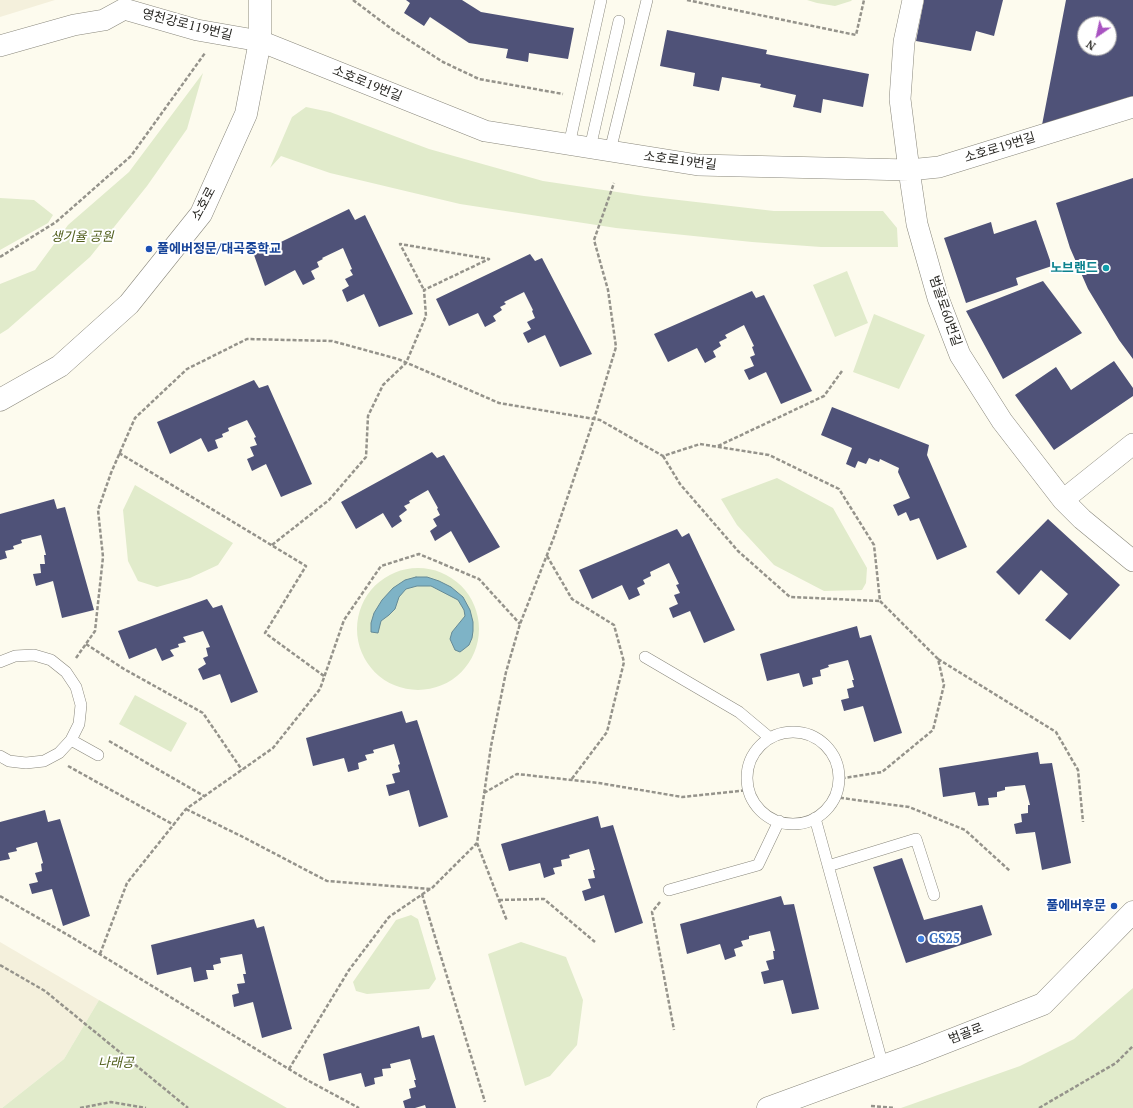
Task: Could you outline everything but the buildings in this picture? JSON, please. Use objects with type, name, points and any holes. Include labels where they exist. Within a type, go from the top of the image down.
[{"type":"street","name":"소호로","points":[[0,400],[60,366],[129,304],[201,214],[246,114],[260,41],[260,0]]},
{"type":"street","name":"범골로60번길","points":[[913,0],[904,42],[900,99],[908,170],[917,224],[938,298],[960,355],[1002,421],[1063,500],[1082,519],[1133,561]]},
{"type":"street","name":"영천강로119번길","points":[[0,46],[74,25],[104,20],[124,5],[197,30],[260,41]]},
{"type":"street","name":"소호로19번길","points":[[260,41],[486,131],[698,165],[908,170],[939,167],[1133,107]]},
{"type":"street","points":[[1063,500],[1133,444]]},
{"type":"street","name":"범골로","points":[[768,1108],[913,1055],[1043,1004],[1133,912]]},
{"type":"lane","points":[[569,145],[600,0]]},
{"type":"lane","points":[[610,151],[647,0]]},
{"type":"lane","points":[[590,148],[619,21]]},
{"type":"lane","points":[[0,662],[15,656],[34,655],[52,660],[66,672],[76,687],[81,705],[79,724],[71,740],[59,753],[44,761],[26,764],[0,756]]},
{"type":"lane","points":[[645,657],[739,712],[770,738]]},
{"type":"lane","points":[[798,732],[812,736],[824,744],[833,755],[838,769],[838,779],[839,783],[834,797],[826,809],[815,818],[804,822],[791,824],[779,822],[765,814],[755,804],[749,790],[747,775],[750,760],[758,747],[770,738],[784,733],[798,732]]},
{"type":"lane","points":[[71,740],[98,756]]},
{"type":"lane","points":[[815,818],[883,1066]]},
{"type":"lane","points":[[669,890],[758,865],[779,822]]},
{"type":"lane","points":[[828,866],[916,839],[934,895]]},
{"type":"path","points":[[353,0],[393,30],[443,62],[479,79],[579,98]]},
{"type":"path","points":[[687,0],[856,35],[864,0]]},
{"type":"path","points":[[0,257],[56,222],[131,156],[208,47]]},
{"type":"path","points":[[507,921],[477,843],[484,793],[491,746],[505,680],[520,624],[554,537],[594,419],[616,347],[608,290],[594,240],[614,183]]},
{"type":"path","points":[[272,545],[329,500],[366,456],[368,416],[382,385],[406,363],[426,316],[424,290],[400,244],[489,259],[424,290]]},
{"type":"path","points":[[66,672],[95,631],[104,557],[98,510],[111,473],[134,418],[187,369],[247,339],[332,341],[398,359],[499,403],[600,420],[663,456],[680,484],[738,551],[790,597],[880,601]]},
{"type":"path","points":[[716,446],[824,396],[842,371]]},
{"type":"path","points":[[663,456],[700,444],[769,455],[838,489],[874,545],[880,601],[938,659],[1056,732],[1078,770],[1083,822]]},
{"type":"path","points":[[119,453],[306,566],[266,633],[324,676]]},
{"type":"path","points":[[100,954],[127,884],[186,809],[273,748],[320,689],[344,620],[381,566],[419,554],[479,579],[520,624]]},
{"type":"path","points":[[547,556],[572,599],[614,625],[624,662],[607,732],[571,780]]},
{"type":"path","points":[[86,644],[124,669],[203,713],[242,770]]},
{"type":"path","points":[[838,779],[882,772],[933,730],[944,685],[938,659]]},
{"type":"path","points":[[79,724],[204,796]]},
{"type":"path","points":[[52,756],[174,825]]},
{"type":"path","points":[[484,793],[518,774],[571,780],[682,797],[749,790]]},
{"type":"path","points":[[834,797],[909,807],[951,824],[965,830],[1010,871]]},
{"type":"path","points":[[186,809],[243,837],[327,882],[431,889]]},
{"type":"path","points":[[289,1069],[349,970],[388,917],[431,889],[477,843]]},
{"type":"path","points":[[669,890],[652,912],[674,1030]]},
{"type":"path","points":[[422,894],[485,1102]]},
{"type":"path","points":[[0,896],[100,954],[289,1069],[359,1108]]},
{"type":"path","points":[[499,900],[544,899],[595,942]]},
{"type":"path","points":[[0,965],[45,991],[188,1108]]},
{"type":"path","points":[[1039,1108],[1116,1063],[1133,1046]]},
{"type":"path","points":[[80,1108],[111,1102],[146,1108]]},
{"type":"path","points":[[871,1106],[895,1108]]},
{"type":"shaded area","points":[[0,0],[55,0],[0,17]]},
{"type":"shaded area","points":[[0,942],[99,1000],[64,1059],[2,1108],[0,1108]]},
{"type":"green space","points":[[807,0],[852,0],[835,6]]},
{"type":"green space","name":"생기율 공원","points":[[203,73],[187,129],[147,186],[90,257],[8,329],[0,334],[0,284],[35,270],[68,225],[129,172]]},
{"type":"green space","points":[[306,107],[330,112],[429,149],[543,181],[644,196],[774,211],[883,211],[897,228],[898,247],[821,247],[752,242],[616,228],[460,204],[330,173],[281,156],[270,168],[292,117]]},
{"type":"green space","points":[[0,198],[34,200],[53,215],[48,223],[0,250]]},
{"type":"green space","points":[[847,271],[868,323],[835,337],[813,285]]},
{"type":"green space","points":[[874,314],[925,335],[899,389],[853,372]]},
{"type":"green space","points":[[777,478],[833,508],[867,568],[866,583],[862,590],[824,591],[774,565],[737,525],[721,499]]},
{"type":"green space","points":[[135,485],[233,543],[218,565],[190,578],[157,587],[138,581],[128,561],[123,510]]},
{"type":"green space","points":[[418,568],[441,573],[461,586],[474,606],[479,629],[474,652],[461,672],[441,685],[418,690],[395,685],[375,672],[362,652],[357,629],[362,606],[375,586],[395,573]]},
{"type":"green space","points":[[135,695],[187,723],[171,752],[119,724]]},
{"type":"green space","points":[[411,915],[418,919],[436,979],[429,989],[367,994],[356,991],[353,982],[396,920]]},
{"type":"green space","points":[[521,942],[566,957],[583,1000],[577,1045],[550,1076],[525,1086],[488,954]]},
{"type":"green space","points":[[1133,988],[1133,1108],[901,1108],[1020,1066],[1074,1039]]},
{"type":"green space","name":"나래공","points":[[99,1000],[287,1108],[2,1108],[64,1059]]},
{"type":"water","points":[[416,577],[427,577],[439,581],[451,587],[463,597],[470,610],[473,622],[473,631],[469,645],[460,652],[455,650],[450,639],[452,632],[465,616],[464,610],[458,600],[431,586],[417,586],[406,589],[399,597],[395,609],[381,621],[378,633],[371,632],[371,623],[374,613],[382,600],[393,588],[405,580]]},
{"type":"place","name":"풀에버정문/대곡중학교","points":[[149,249]]},
{"type":"place","name":"노브랜드","points":[[1106,268]]},
{"type":"place","name":"풀에버후문","points":[[1114,906]]},
{"type":"place","name":"GS25","points":[[921,939]]}]
